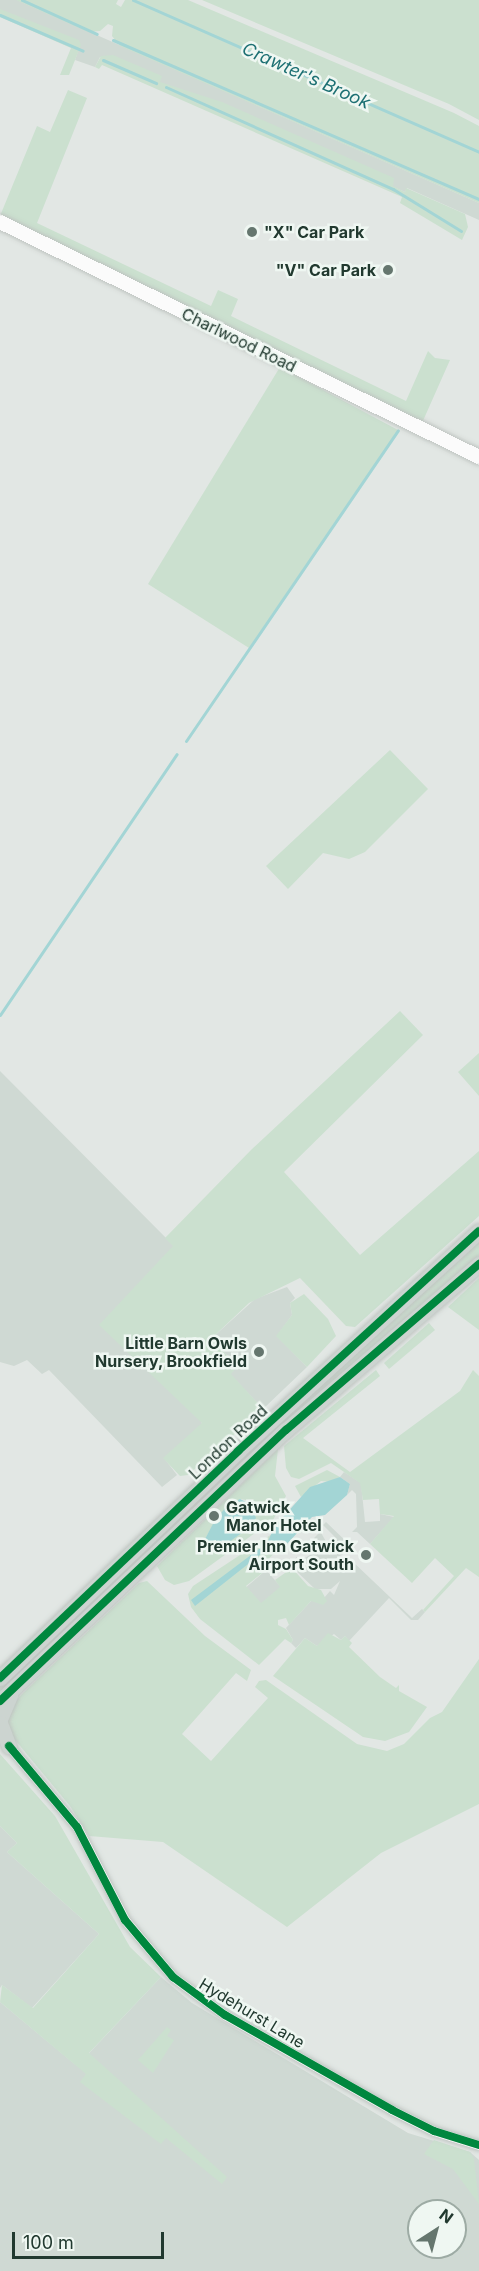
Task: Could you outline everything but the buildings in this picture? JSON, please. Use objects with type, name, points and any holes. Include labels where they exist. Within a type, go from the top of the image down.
[{"type":"main road","name":"London Road","points":[[0,1678],[238,1451],[479,1231]]},
{"type":"main road","name":"London Road","points":[[0,1701],[286,1430],[479,1264]]},
{"type":"main road","points":[[4,1743],[0,1721],[7,1700],[31,1670]]},
{"type":"street","name":"Charlwood Road","points":[[0,222],[479,457]]},
{"type":"street","name":"Hydehurst Lane","points":[[4,1743],[77,1827],[132,1932],[179,1983],[225,2015],[393,2110],[434,2131],[479,2145]]},
{"type":"shaded area","points":[[0,0],[17,0],[479,203],[479,220],[407,188],[405,192],[100,57],[95,67],[75,60],[80,46],[0,10]]},
{"type":"shaded area","points":[[0,1071],[173,1245],[202,1424],[164,1458],[177,1475],[162,1487],[49,1370],[42,1374],[27,1360],[14,1366],[0,1362]]},
{"type":"shaded area","name":"Little Barn Owls Nursery, Brookfield","points":[[287,1287],[295,1298],[290,1303],[292,1315],[277,1336],[307,1367],[263,1409],[230,1374],[237,1367],[212,1338],[255,1299]]},
{"type":"shaded area","points":[[344,1472],[361,1483],[365,1522],[380,1521],[380,1514],[394,1517],[370,1544],[357,1532],[352,1532],[357,1527],[356,1494],[352,1490],[347,1495],[350,1484],[340,1477]]},
{"type":"shaded area","points":[[326,1522],[353,1548],[338,1557],[347,1566],[352,1561],[412,1618],[422,1609],[425,1612],[418,1620],[411,1620],[389,1598],[349,1641],[345,1636],[341,1640],[334,1634],[317,1646],[305,1638],[296,1648],[291,1643],[293,1640],[286,1628],[312,1600],[324,1598],[330,1591],[334,1595],[340,1581],[331,1589],[315,1589],[289,1564],[298,1556],[302,1560],[316,1551],[313,1547],[318,1543],[314,1538],[320,1532],[316,1524],[328,1545],[335,1537],[323,1525]]},
{"type":"shaded area","points":[[266,1570],[281,1587],[261,1604],[246,1587]]},
{"type":"shaded area","points":[[0,1826],[17,1843],[7,1852],[99,1934],[32,2008],[2,1985],[0,1988]]},
{"type":"shaded area","points":[[161,1977],[192,2003],[408,2133],[470,2152],[479,2160],[479,2271],[0,2271],[0,2002],[77,2066]]},
{"type":"green space","points":[[16,0],[118,0],[116,4],[121,7],[125,0],[188,0],[454,113],[479,126],[479,203],[120,46],[112,36],[113,26],[108,24],[100,31],[88,32]]},
{"type":"green space","points":[[202,0],[479,0],[479,120],[449,104]]},
{"type":"green space","points":[[0,9],[79,40],[81,45],[69,75],[60,75],[71,48],[0,17]]},
{"type":"green space","points":[[113,55],[162,76],[160,82],[222,102],[394,178],[393,186],[405,192],[406,188],[465,214],[468,227],[462,240],[400,203],[402,197],[102,65],[99,69],[95,67],[101,56]]},
{"type":"green space","points":[[68,90],[87,98],[37,223],[211,306],[218,290],[238,299],[231,316],[406,401],[428,351],[435,358],[450,360],[422,423],[0,216],[37,126],[50,132]]},
{"type":"green space","points":[[280,367],[398,430],[249,648],[148,584]]},
{"type":"green space","points":[[390,750],[428,789],[365,852],[349,859],[323,853],[288,889],[266,866]]},
{"type":"green space","points":[[400,1011],[423,1035],[284,1172],[360,1255],[479,1151],[479,1216],[355,1327],[346,1326],[300,1278],[249,1303],[212,1338],[237,1367],[231,1374],[263,1409],[188,1475],[180,1476],[163,1458],[202,1423],[99,1325],[173,1246],[165,1238],[251,1150]]},
{"type":"green space","points":[[479,1053],[479,1096],[458,1072]]},
{"type":"green space","points":[[479,1239],[479,1258],[0,1694],[0,1685],[170,1524]]},
{"type":"green space","points":[[479,1278],[479,1330],[448,1307]]},
{"type":"green space","points":[[304,1294],[328,1319],[336,1336],[307,1367],[276,1336],[292,1315],[290,1303]]},
{"type":"green space","points":[[429,1323],[435,1330],[389,1369],[384,1363]]},
{"type":"green space","points":[[376,1370],[380,1376],[303,1438],[350,1472],[460,1391],[473,1370],[479,1376],[479,1577],[466,1568],[425,1612],[423,1610],[454,1576],[435,1558],[412,1583],[370,1544],[394,1516],[380,1514],[379,1499],[363,1500],[360,1483],[331,1463],[299,1479],[291,1477],[286,1468],[284,1446]]},
{"type":"green space","points":[[278,1449],[275,1476],[286,1496],[273,1520],[189,1581],[174,1585],[165,1580],[157,1566]],"holes":[[[240,1499],[246,1500],[256,1511],[254,1520],[215,1552],[208,1550],[205,1539],[218,1516]]]},
{"type":"green space","points":[[327,1470],[340,1477],[332,1482],[321,1481],[301,1497],[295,1486]]},
{"type":"green space","points":[[272,1534],[282,1546],[262,1565],[266,1570],[246,1586],[261,1603],[280,1587],[275,1580],[292,1568],[308,1586],[321,1590],[327,1601],[323,1605],[311,1601],[289,1625],[286,1618],[278,1620],[278,1625],[286,1629],[293,1640],[291,1643],[285,1639],[259,1665],[200,1619],[191,1607],[188,1594],[193,1586]]},
{"type":"green space","points":[[147,1581],[205,1636],[251,1670],[247,1681],[236,1673],[182,1734],[211,1761],[268,1698],[255,1687],[259,1681],[266,1680],[357,1744],[387,1751],[404,1744],[430,1718],[442,1712],[479,1659],[479,1804],[381,1853],[287,1927],[163,1842],[89,1836],[70,1806],[11,1735],[6,1723],[11,1706],[24,1692],[139,1583]]},
{"type":"green space","points":[[328,1633],[341,1640],[345,1636],[352,1643],[349,1647],[380,1677],[396,1688],[399,1685],[399,1691],[427,1707],[409,1732],[385,1741],[363,1737],[273,1676],[305,1638],[317,1646]]},
{"type":"green space","points":[[0,1754],[55,1816],[130,1947],[161,1977],[89,2053],[227,2177],[222,2184],[166,2138],[161,2144],[80,2082],[86,2074],[0,2002],[2,1985],[33,2008],[99,1934],[7,1852],[17,1843],[0,1826]]},
{"type":"green space","points":[[167,2027],[171,2030],[167,2036],[174,2040],[153,2073],[138,2060]]},
{"type":"green space","points":[[434,2140],[470,2152],[474,2159],[479,2204],[453,2169],[424,2154]]},
{"type":"water","points":[[340,1477],[350,1484],[347,1495],[325,1515],[312,1517],[286,1545],[276,1542],[195,1606],[191,1600],[267,1543],[275,1526],[310,1487]]},
{"type":"water","points":[[240,1499],[250,1504],[256,1518],[243,1532],[215,1552],[210,1551],[205,1539],[215,1520],[228,1505]]},
{"type":"waterway","points":[[22,0],[97,34]]},
{"type":"waterway","name":"Crawter's Brook","points":[[133,0],[479,152]]},
{"type":"waterway","points":[[0,15],[83,51]]},
{"type":"waterway","points":[[113,40],[479,199]]},
{"type":"waterway","points":[[103,60],[156,83]]},
{"type":"waterway","points":[[166,87],[393,189],[461,231]]},
{"type":"waterway","points":[[186,741],[398,430]]},
{"type":"waterway","points":[[0,1015],[177,754]]},
{"type":"cycle path","points":[[0,1678],[238,1451],[479,1231]]},
{"type":"cycle path","points":[[0,1701],[286,1430],[479,1264]]},
{"type":"cycle path","points":[[9,1746],[77,1827],[125,1920],[173,1977],[225,2015],[392,2110],[434,2131],[479,2145]]},
{"type":"place","name":"\"X\" Car Park","points":[[252,232]]},
{"type":"place","name":"\"V\" Car Park","points":[[388,270]]},
{"type":"place","name":"Little Barn Owls Nursery, Brookfield","points":[[259,1352]]},
{"type":"place","name":"Gatwick Manor Hotel","points":[[214,1516]]},
{"type":"place","name":"Premier Inn Gatwick Airport South","points":[[366,1555]]}]
